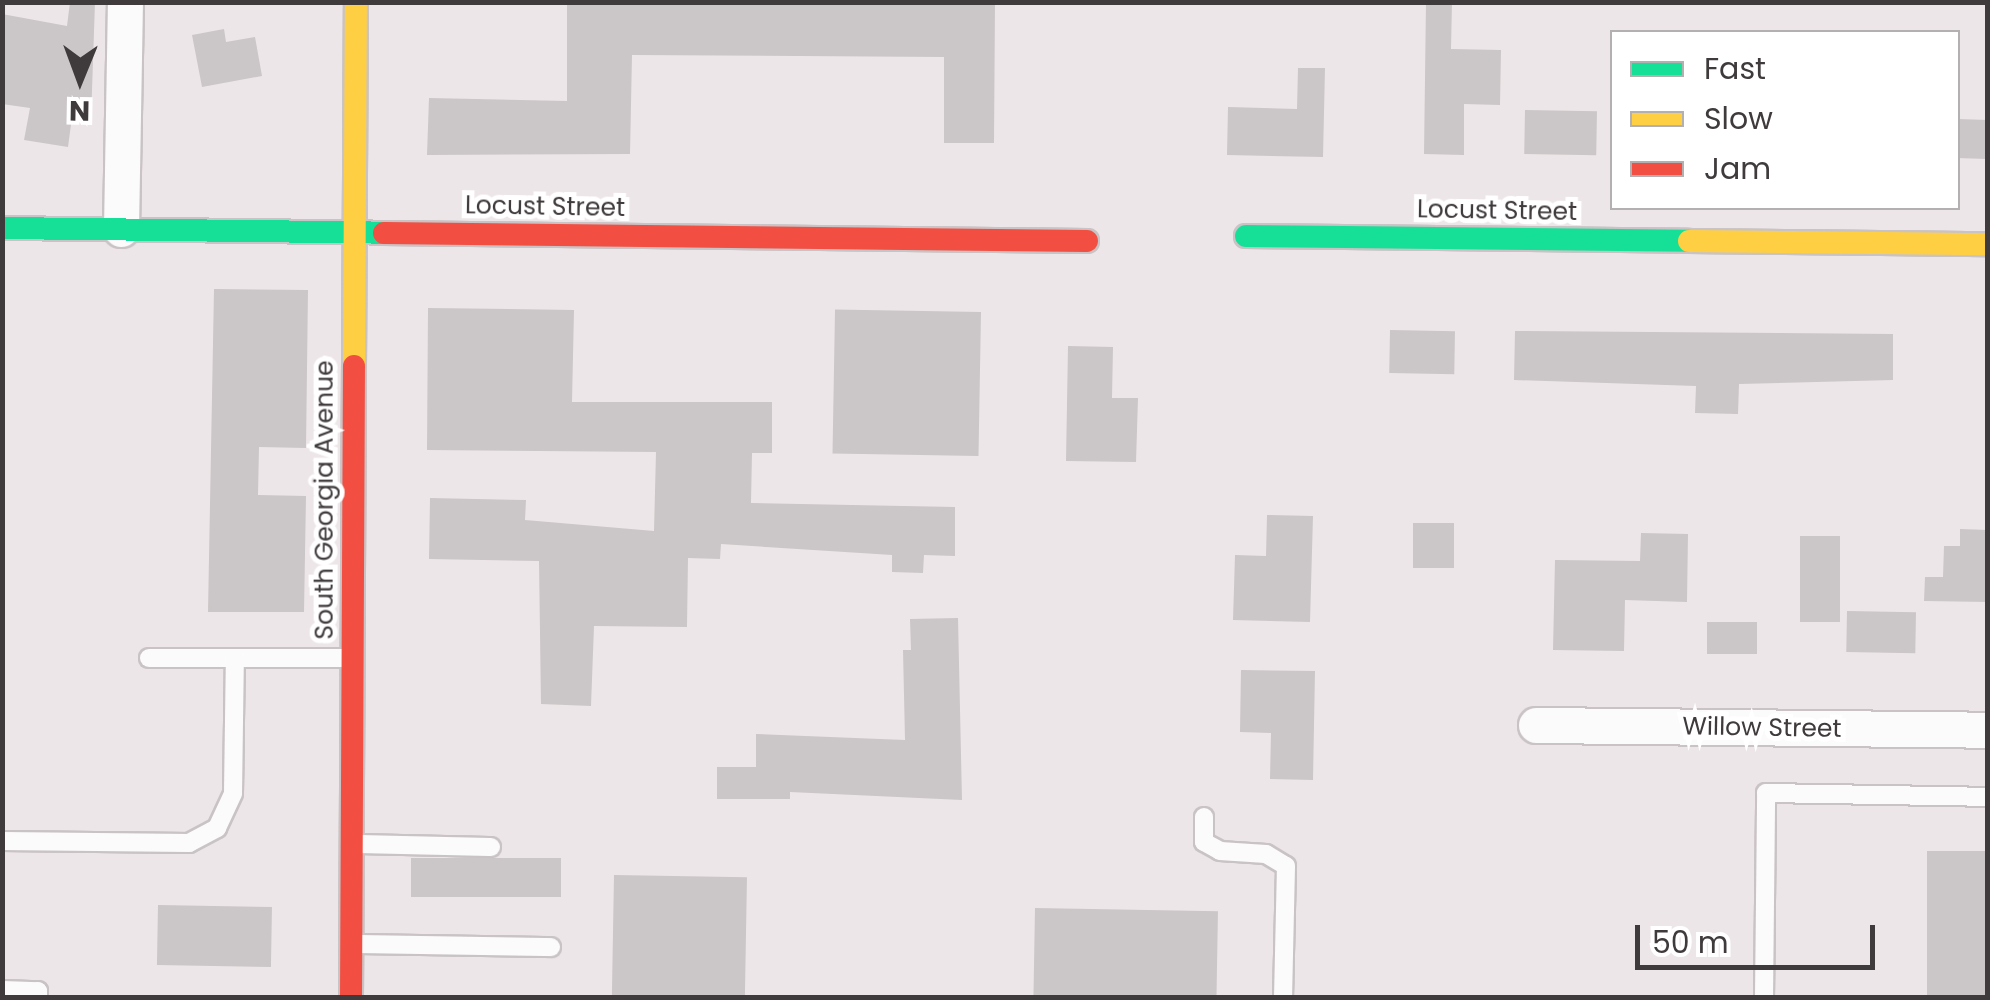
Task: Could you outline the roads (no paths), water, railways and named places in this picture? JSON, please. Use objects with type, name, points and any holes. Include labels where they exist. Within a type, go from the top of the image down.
[{"type":"street","points":[[121,229],[125,2]]},
{"type":"street","name":"South Georgia Avenue","points":[[351,998],[356,2]]},
{"type":"street","name":"Locust Street","points":[[2,228],[1087,242]]},
{"type":"street","name":"Locust Street","points":[[1246,236],[1988,244]]},
{"type":"street","name":"Willow Street","points":[[1536,725],[1988,730]]},
{"type":"lane","points":[[149,658],[352,658]]},
{"type":"lane","points":[[2,842],[189,843],[217,828],[234,793],[235,658]]},
{"type":"lane","points":[[1764,998],[1766,793],[1988,798]]},
{"type":"lane","points":[[1204,817],[1204,842],[1220,851],[1266,854],[1286,866],[1283,998]]},
{"type":"lane","points":[[352,844],[491,847]]},
{"type":"lane","points":[[351,944],[550,947]]},
{"type":"lane","points":[[2,990],[38,991],[38,998]]}]
